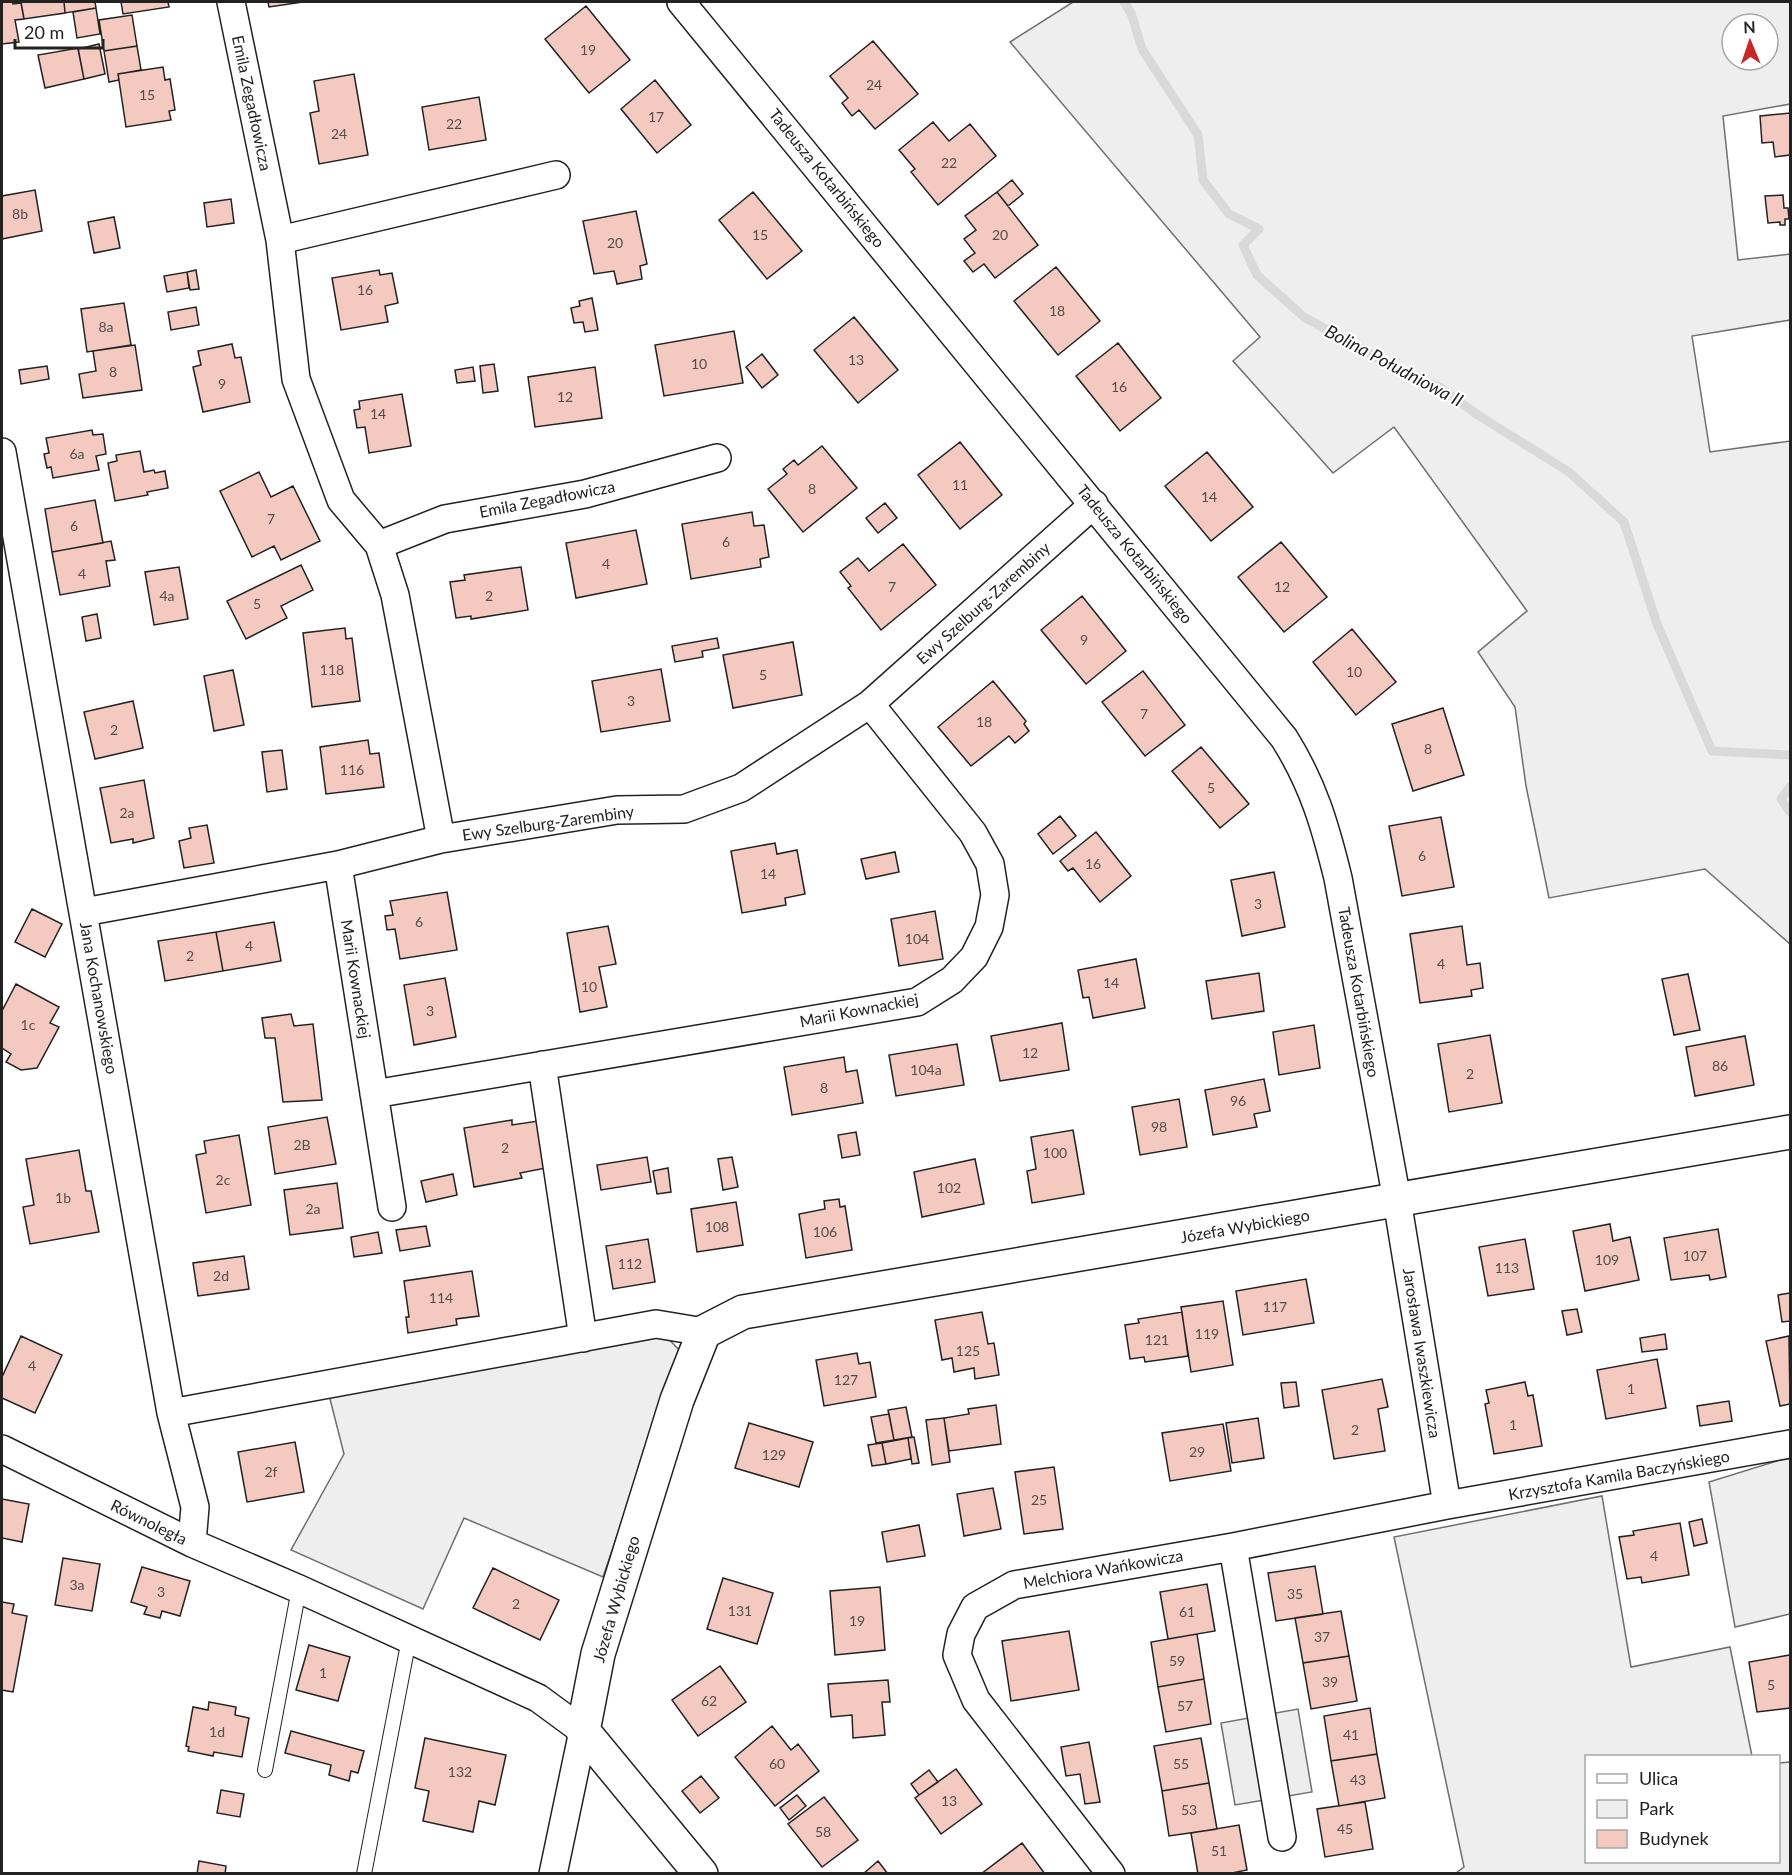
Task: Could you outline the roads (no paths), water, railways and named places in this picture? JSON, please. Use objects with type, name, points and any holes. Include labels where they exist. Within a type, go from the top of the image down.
[{"type":"street","name":"Emila Zegadłowicza","points":[[231,2],[280,240],[296,379],[340,500],[379,545],[395,595],[441,839]]},
{"type":"street","name":"Tadeusza Kotarbińskiego","points":[[681,2],[1284,738],[1302,767],[1327,831],[1338,878],[1397,1200]]},
{"type":"street","points":[[280,240],[556,175]]},
{"type":"street","name":"Jana Kochanowskiego","points":[[2,452],[171,1413],[195,1507],[192,1543]]},
{"type":"street","name":"Emila Zegadłowicza","points":[[379,545],[445,519],[585,494],[717,458]]},
{"type":"street","name":"Ewy Szelburg-Zarembiny","points":[[84,912],[338,865],[441,839],[617,810],[684,809],[741,788],[870,704],[1094,504]]},
{"type":"street","name":"Marii Kownackiej","points":[[374,1094],[917,1002],[952,980],[974,957],[989,927],[995,895],[990,864],[973,832],[870,704]]},
{"type":"street","name":"Marii Kownackiej","points":[[338,865],[392,1207]]},
{"type":"street","points":[[542,1065],[583,1338]]},
{"type":"street","name":"Józefa Wybickiego","points":[[552,1874],[598,1654],[677,1400],[704,1332],[743,1312],[1791,1132]]},
{"type":"street","name":"Jarosława Iwaszkiewicza","points":[[1397,1200],[1447,1505]]},
{"type":"street","points":[[171,1413],[656,1324],[704,1332]]},
{"type":"street","name":"Krzysztofa Kamila Baczyńskiego","points":[[1447,1505],[1791,1444]]},
{"type":"street","name":"Równoległa","points":[[2,1449],[192,1543],[538,1698],[583,1731]]},
{"type":"street","name":"Melchiora Wańkowicza","points":[[1111,1874],[976,1700],[957,1655],[961,1634],[975,1607],[1014,1585],[1233,1547],[1447,1505]]},
{"type":"street","points":[[1233,1547],[1282,1837]]},
{"type":"street","points":[[583,1731],[702,1874]]},
{"type":"lane","points":[[265,1770],[299,1589]]},
{"type":"lane","points":[[364,1874],[410,1639]]},
{"type":"waterway","name":"Bolina Południowa II","points":[[1124,2],[1131,13],[1142,49],[1198,135],[1203,180],[1229,214],[1259,229],[1243,245],[1257,275],[1304,317],[1392,366],[1439,387],[1478,415],[1569,472],[1624,522],[1657,624],[1712,751],[1790,755]]},
{"type":"waterway","name":"Bolina Południowa II","points":[[1790,787],[1781,799],[1790,812]]}]
